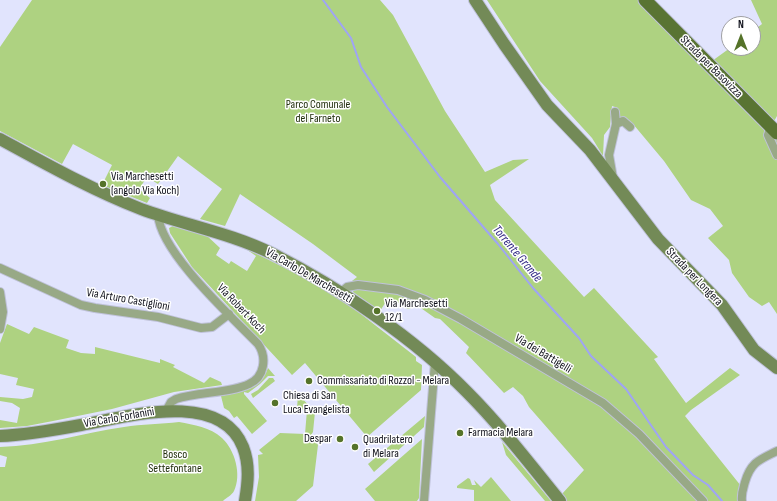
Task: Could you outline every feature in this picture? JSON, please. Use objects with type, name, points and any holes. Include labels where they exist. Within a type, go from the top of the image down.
[{"type":"main road","name":"Strada per Longera","points":[[475,0],[538,93],[590,150],[663,245],[722,305],[754,350],[777,368]]},
{"type":"main road","name":"Strada per Basovizza","points":[[645,0],[774,130]]},
{"type":"main road","name":"Via Carlo De Marchesetti","points":[[0,139],[98,190],[158,215],[235,238],[262,249],[341,292],[435,362],[479,405],[560,501]]},
{"type":"main road","name":"Via Carlo Forlanini","points":[[0,436],[36,433],[142,413],[166,411],[196,414],[214,418],[235,434],[243,447],[247,461],[248,478],[245,501]]},
{"type":"street","name":"Strada per Longera","points":[[614,183],[609,156],[616,124],[615,112]]},
{"type":"street","points":[[616,124],[623,121],[630,127]]},
{"type":"street","points":[[774,130],[768,136],[777,155]]},
{"type":"street","name":"Via Robert Koch","points":[[158,215],[161,227],[181,260],[199,282],[261,349],[264,364],[260,375],[254,381],[244,386],[176,399],[171,402],[166,411]]},
{"type":"street","name":"Via Arturo Castiglioni","points":[[0,268],[81,304],[95,308],[152,316],[201,328],[212,327],[229,314]]},
{"type":"street","name":"Via dei Battigelli","points":[[341,292],[347,286],[358,285],[398,290],[425,300],[460,319],[603,403],[646,441],[704,501]]},
{"type":"street","points":[[0,292],[3,312],[0,329]]},
{"type":"street","points":[[424,501],[435,362]]},
{"type":"street","points":[[742,501],[742,491],[750,468],[756,462],[777,451]]},
{"type":"green space","name":"Parco Comunale del Farneto","points":[[32,0],[380,0],[393,15],[445,111],[485,172],[513,160],[529,159],[490,185],[495,200],[584,297],[594,288],[658,357],[654,359],[686,403],[730,368],[740,375],[691,410],[685,416],[741,486],[740,501],[708,501],[650,440],[609,404],[392,285],[352,281],[357,277],[313,244],[240,194],[225,226],[200,219],[222,189],[178,156],[158,184],[147,177],[139,189],[150,198],[147,203],[102,185],[112,165],[73,144],[62,164],[0,131],[0,47]]},
{"type":"green space","points":[[487,0],[639,0],[777,138],[777,314],[769,302],[762,306],[749,297],[732,273],[729,260],[708,238],[723,226],[710,209],[691,200],[664,161],[633,124],[628,120],[619,118],[618,108],[612,106],[610,127],[604,135],[603,156],[592,138],[540,81]]},
{"type":"green space","points":[[751,0],[777,0],[777,116],[773,123],[712,61],[721,54],[721,56],[761,56],[762,24],[761,16],[758,16]]},
{"type":"green space","points":[[175,225],[204,233],[220,248],[216,255],[229,264],[231,261],[247,271],[256,256],[243,247],[313,282],[357,311],[416,357],[416,361],[422,365],[421,390],[367,437],[305,363],[292,375],[192,267],[170,233],[169,228]]},
{"type":"green space","points":[[354,288],[396,292],[421,301],[595,402],[636,436],[699,501],[566,501],[561,495],[584,470],[529,407],[523,396],[513,387],[504,393],[466,353],[469,347],[440,319],[435,318],[418,306],[408,309],[389,297],[380,311],[353,292]]},
{"type":"green space","points":[[7,324],[29,334],[34,327],[69,340],[66,348],[81,353],[95,354],[95,347],[160,363],[160,359],[175,365],[173,367],[204,383],[210,377],[221,382],[222,385],[174,392],[112,409],[53,421],[27,426],[0,428],[0,420],[17,423],[20,408],[12,403],[0,401],[0,397],[23,399],[32,397],[34,389],[16,385],[18,378],[0,374],[0,343]]},
{"type":"green space","points":[[268,368],[275,376],[268,376],[248,393],[244,392],[244,394],[267,421],[252,434],[237,416],[234,418],[229,411],[224,408],[221,396],[249,389],[260,381]]},
{"type":"green space","points":[[269,378],[273,378],[275,381],[253,398],[251,394],[258,390]]},
{"type":"green space","points":[[298,394],[315,412],[313,432],[311,435],[318,445],[313,486],[296,501],[255,501],[259,477],[258,455],[263,454],[259,450],[280,433],[305,434],[307,410],[297,409]]},
{"type":"green space","points":[[425,416],[424,427],[374,472],[368,464]]},
{"type":"green space","name":"Bosco Settefontane","points":[[179,422],[202,427],[212,431],[227,443],[236,463],[237,478],[234,491],[223,501],[0,501],[0,467],[5,467],[7,457],[0,455],[0,447],[32,444],[131,426]]},
{"type":"green space","points":[[422,439],[419,498],[417,501],[375,501],[365,489]]},
{"type":"green space","points":[[502,442],[551,501],[545,501],[506,455]]},
{"type":"green space","points":[[491,477],[511,501],[474,501],[474,490],[457,488],[457,486],[468,478],[470,479],[472,485],[476,485],[474,480],[481,487]]},
{"type":"waterway","name":"Torrente Grande","points":[[323,0],[351,38],[361,67],[387,107],[440,177],[498,244],[533,288],[579,338],[591,356],[626,389],[666,447],[693,475],[708,485],[722,501]]},
{"type":"place","name":"Via Marchesetti (angolo Via Koch)","points":[[103,184]]},
{"type":"place","name":"Via Marchesetti 12/1","points":[[377,311]]},
{"type":"place","name":"Commissariato di Rozzol - Melara","points":[[309,381]]},
{"type":"place","name":"Chiesa di San Luca Evangelista","points":[[275,403]]},
{"type":"place","name":"Farmacia Melara","points":[[460,433]]},
{"type":"place","name":"Despar","points":[[340,439]]},
{"type":"place","name":"Quadrilatero di Melara","points":[[355,447]]}]
